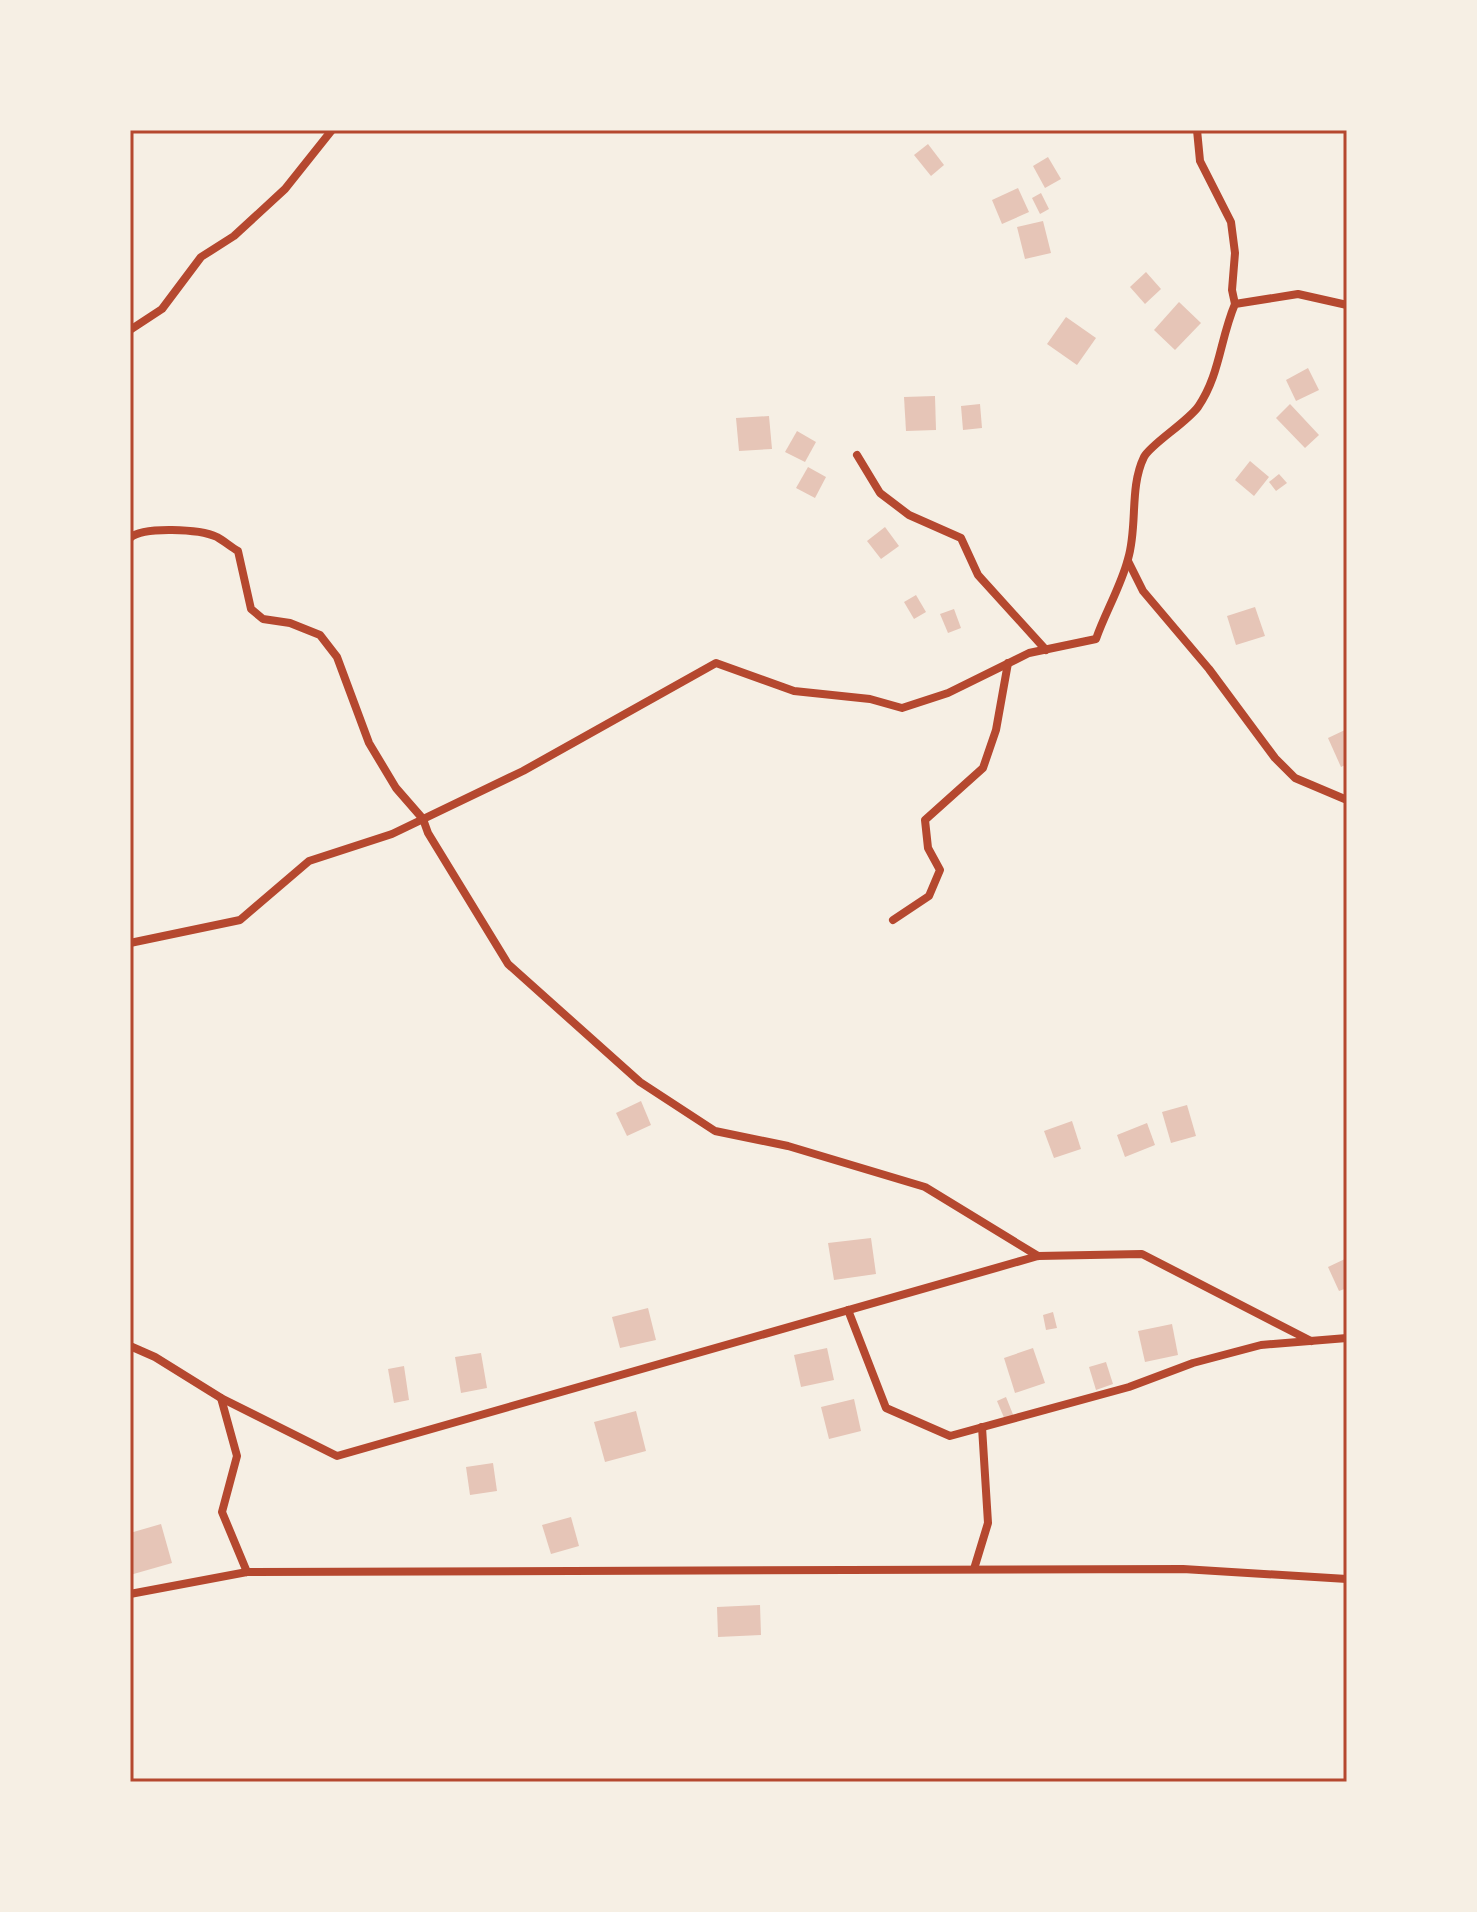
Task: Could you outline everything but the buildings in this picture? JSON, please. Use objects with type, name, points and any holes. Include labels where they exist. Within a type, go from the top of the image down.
[{"type":"street","points":[[130,330],[162,309],[201,257],[234,236],[285,189],[332,130]]},
{"type":"street","points":[[130,943],[240,920],[309,861],[392,834],[523,771],[716,663],[794,691],[870,699],[902,708],[948,693],[1008,663],[1046,650],[1096,639],[1128,561],[1136,523],[1135,488],[1145,454],[1170,435],[1203,398],[1216,376],[1222,334],[1235,304],[1232,290],[1235,253],[1231,222],[1200,161],[1197,130]]},
{"type":"street","points":[[1235,304],[1298,294],[1347,305]]},
{"type":"street","points":[[857,455],[880,493],[909,515],[961,538],[978,575],[1046,650]]},
{"type":"street","points":[[130,538],[137,531],[181,530],[215,536],[238,551],[251,609],[263,619],[290,623],[320,635],[337,657],[369,743],[396,788],[423,819],[428,833],[508,964],[640,1082],[715,1131],[788,1146],[925,1187],[1038,1256]]},
{"type":"street","points":[[1128,561],[1143,591],[1209,669],[1275,758],[1295,778],[1347,800]]},
{"type":"street","points":[[893,920],[929,896],[940,870],[928,848],[925,820],[983,768],[996,730],[1008,663]]},
{"type":"street","points":[[130,1346],[155,1357],[221,1398],[337,1456],[1038,1256],[1142,1254],[1311,1341]]},
{"type":"street","points":[[848,1310],[886,1408],[950,1436],[1129,1387],[1193,1363],[1261,1345],[1347,1338]]},
{"type":"street","points":[[221,1398],[237,1456],[222,1512],[247,1572]]},
{"type":"street","points":[[974,1569],[988,1523],[982,1427]]},
{"type":"street","points":[[130,1594],[247,1572],[1183,1569],[1347,1579]]}]
